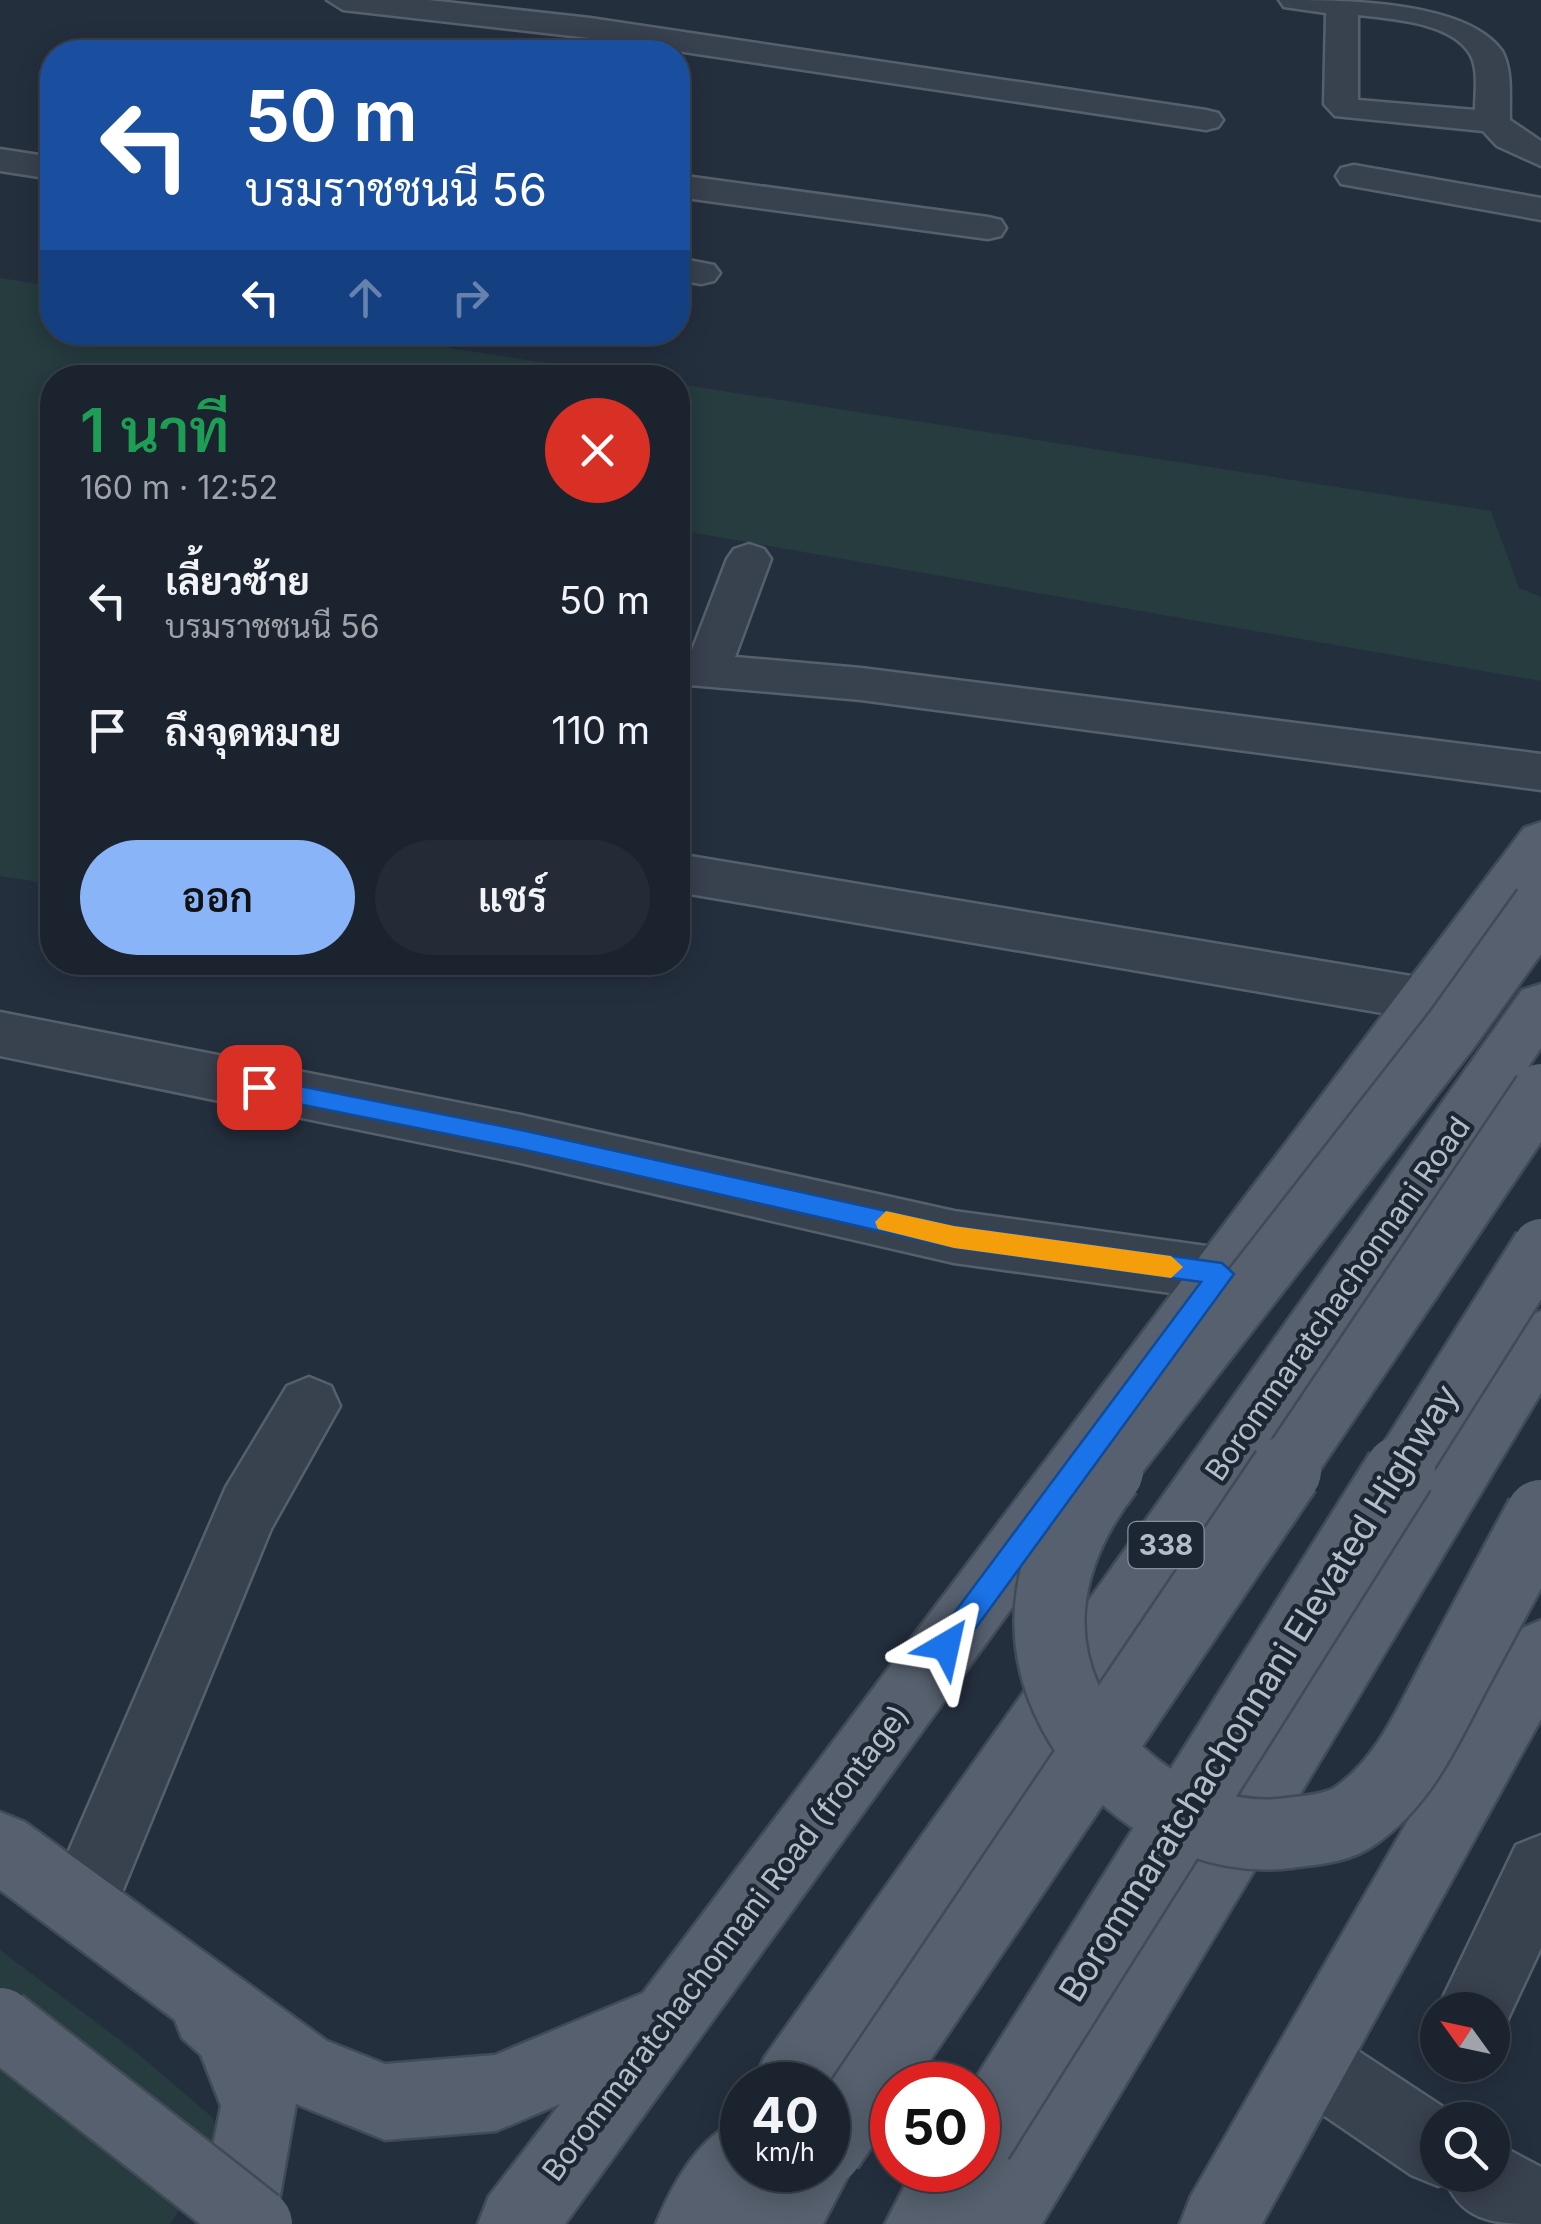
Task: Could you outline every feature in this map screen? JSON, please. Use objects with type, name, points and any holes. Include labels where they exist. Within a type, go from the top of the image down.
[{"type":"main road","name":"Borommaratchachonnani Road (frontage)","points":[[517,2224],[1541,841]]},
{"type":"main road","points":[[1541,906],[1452,1030],[1080,1507],[1052,1578],[1052,1644],[1075,1716],[1114,1769],[1166,1811],[1222,1836],[1275,1839],[1352,1819],[1403,1771],[1541,1515]]},
{"type":"main road","name":"Borommaratchachonnani Road","points":[[807,2062],[1541,1005]]},
{"type":"main road","name":"338","points":[[850,2116],[1541,1092]]},
{"type":"main road","name":"Borommaratchachonnani Elevated Highway","points":[[1000,2105],[1541,1248]]},
{"type":"main road","points":[[998,2224],[1541,1338]]},
{"type":"main road","points":[[1219,2224],[1541,1652]]},
{"type":"main road","points":[[0,1846],[302,2069],[386,2102],[496,2093],[672,2018]]},
{"type":"main road","points":[[143,1952],[227,2029],[259,2106],[236,2224]]},
{"type":"main road","points":[[0,2023],[257,2224]]},
{"type":"main road","points":[[695,2224],[720,2188]]},
{"type":"main road","points":[[777,2224],[798,2192]]},
{"type":"main road","points":[[924,2224],[944,2192]]},
{"type":"street","points":[[343,0],[677,40]]},
{"type":"street","points":[[1295,0],[1413,14],[1472,35],[1488,54],[1492,122]]},
{"type":"street","points":[[1342,6],[1341,104],[1347,109],[1492,122],[1509,139],[1541,154]]},
{"type":"street","points":[[690,42],[1206,120]]},
{"type":"street","points":[[0,160],[40,166]]},
{"type":"street","points":[[1354,176],[1541,208]]},
{"type":"street","points":[[690,188],[988,228]]},
{"type":"street","points":[[748,559],[692,669],[861,684],[1541,772]]},
{"type":"street","points":[[690,875],[1423,999]]},
{"type":"street","points":[[0,1034],[521,1140],[954,1237],[1222,1274]]},
{"type":"street","points":[[81,1906],[248,1508],[309,1406]]},
{"type":"street","points":[[1483,1992],[1541,1870]]},
{"type":"street","points":[[1311,2062],[1420,2136]]},
{"type":"street","points":[[1510,2192],[1541,2210]]},
{"type":"green space","points":[[0,278],[40,284],[40,345],[429,345],[560,365],[40,365],[40,882],[0,876]]},
{"type":"green space","points":[[690,386],[1491,511],[1519,588],[1541,597],[1541,681],[690,532]]},
{"type":"green space","points":[[0,1950],[137,2053],[213,2118],[219,2149],[170,2224],[0,2224]]},
{"type":"slow traffic","points":[[886,1222],[954,1237],[1171,1267]]},
{"type":"route","points":[[259,1087],[521,1140],[954,1237],[1222,1274],[946,1646]]}]
